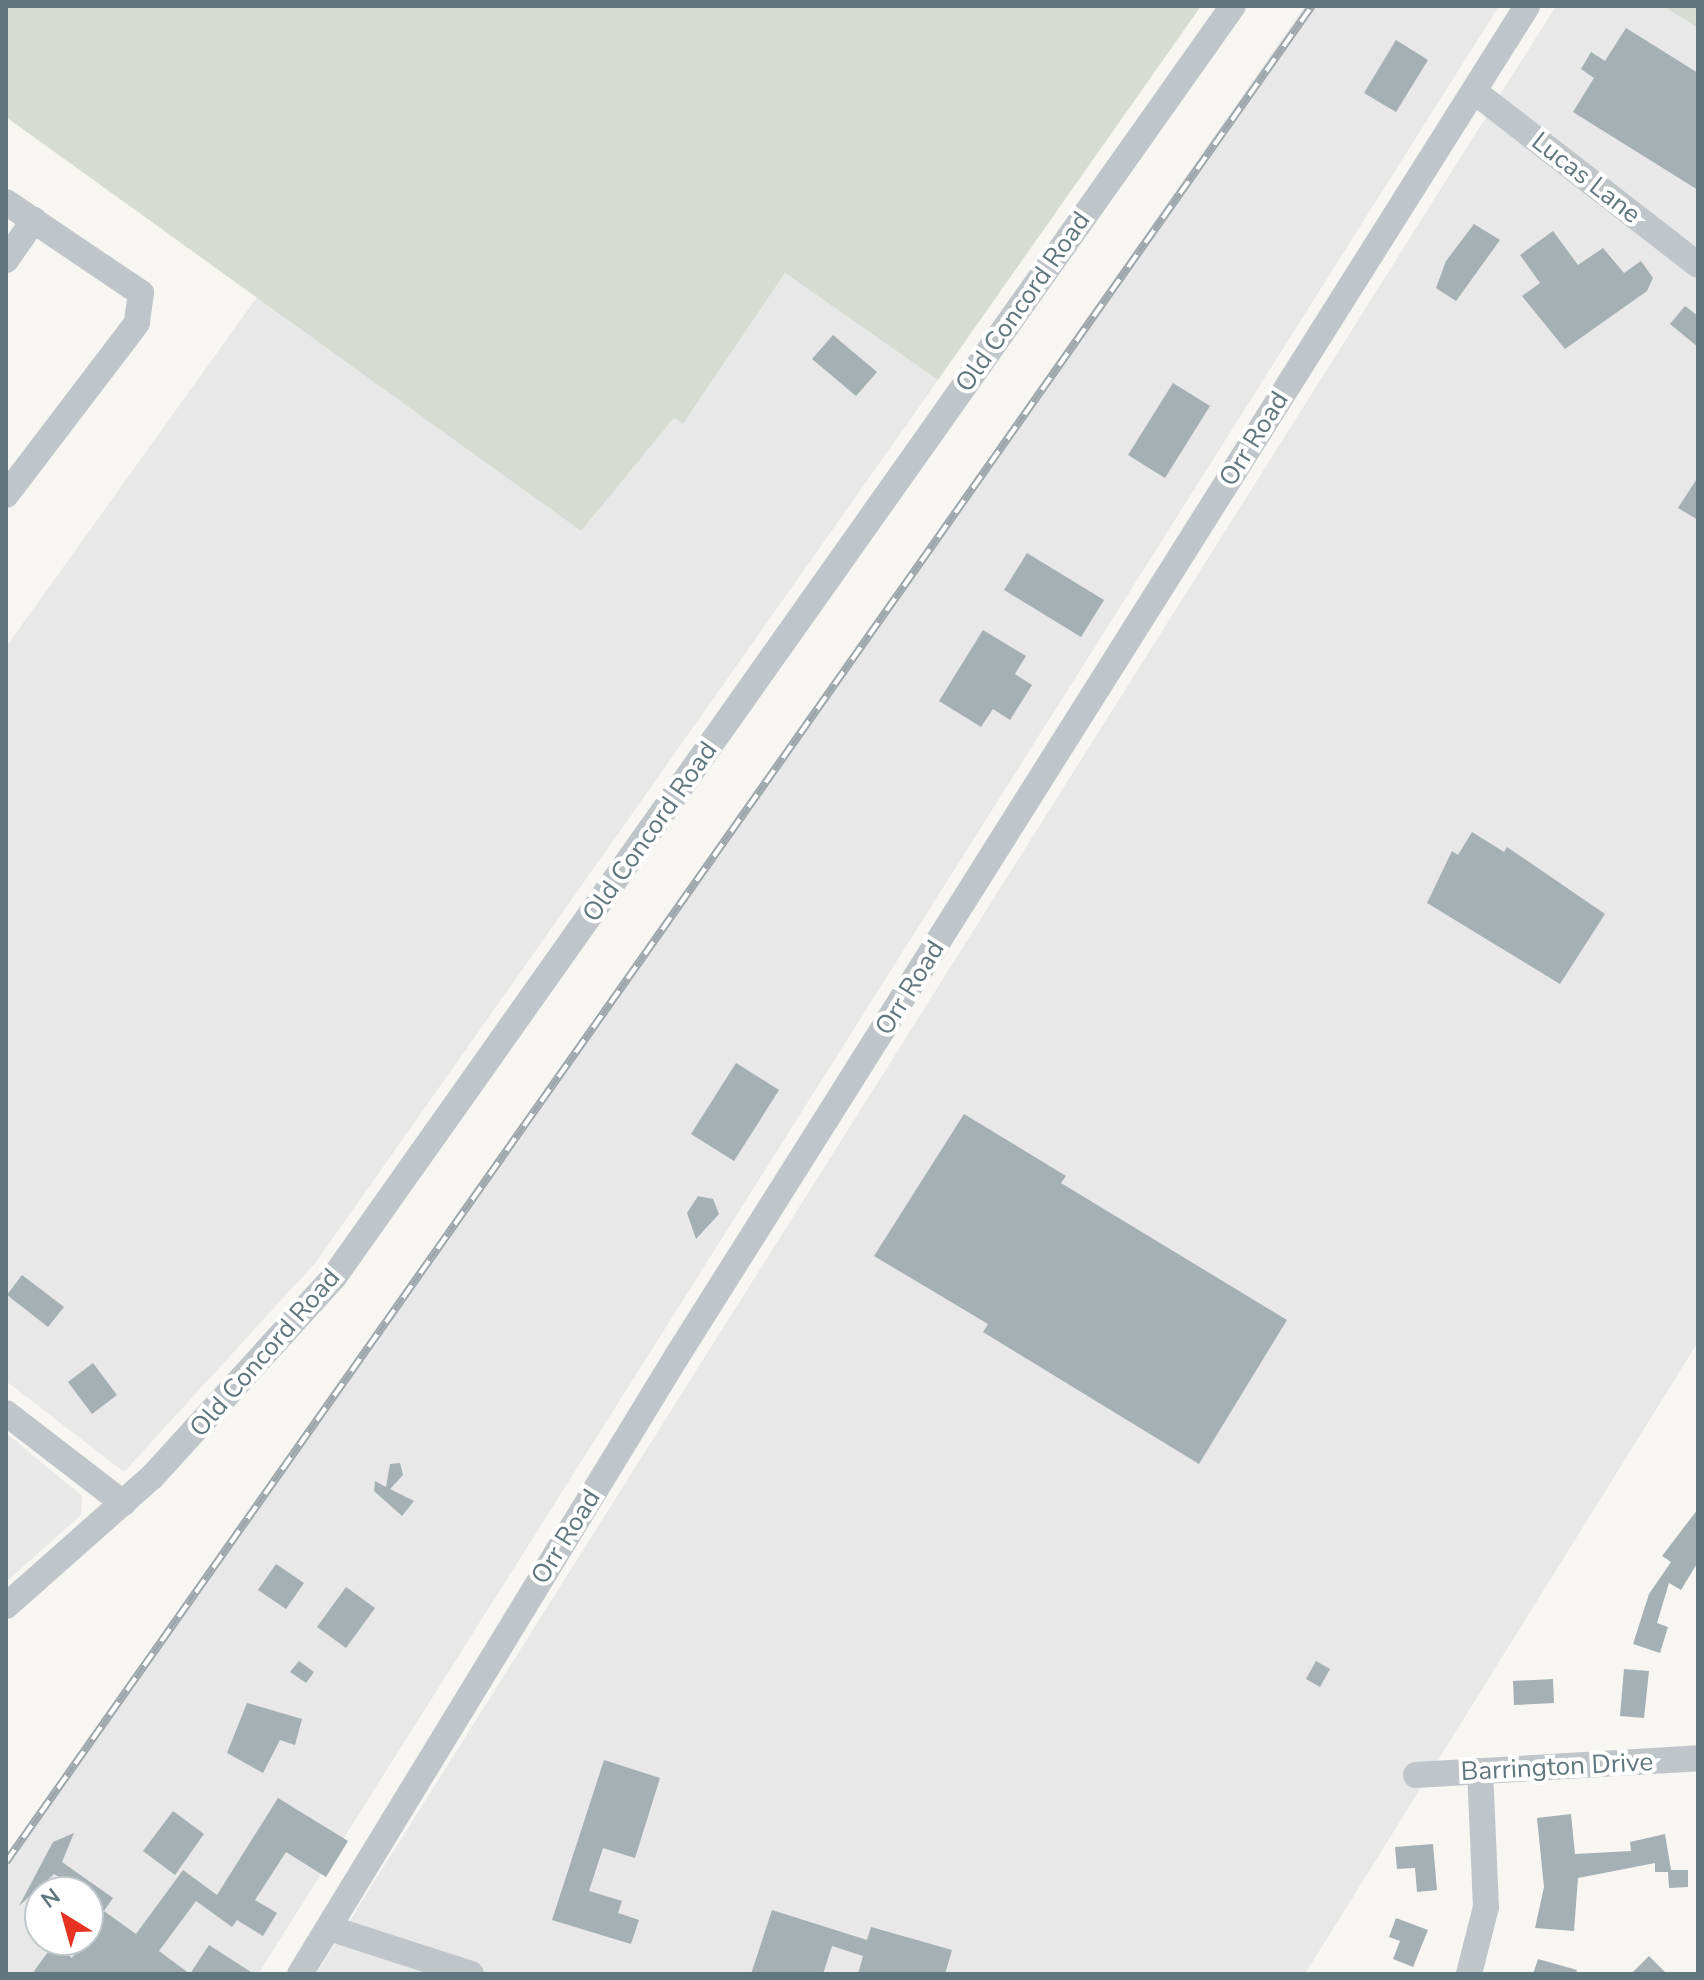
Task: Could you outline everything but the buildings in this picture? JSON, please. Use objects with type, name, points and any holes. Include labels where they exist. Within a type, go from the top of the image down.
[{"type":"street","name":"Old Concord Road","points":[[6,1606],[123,1503],[231,1398],[334,1277],[1233,6]]},
{"type":"street","name":"Orr Road","points":[[300,1974],[677,1356],[1527,6]]},
{"type":"street","name":"Lucas Lane","points":[[1475,92],[1698,265]]},
{"type":"street","points":[[6,202],[135,285],[140,311],[6,495]]},
{"type":"street","points":[[6,260],[34,220]]},
{"type":"street","points":[[6,1413],[123,1503]]},
{"type":"street","name":"Barrington Drive","points":[[1416,1775],[1698,1758]]},
{"type":"street","points":[[1469,1974],[1486,1907],[1480,1771]]},
{"type":"street","points":[[329,1928],[471,1974]]},
{"type":"shaded area","points":[[6,6],[1201,6],[938,380],[785,273],[683,424],[674,418],[581,531],[6,117]]},
{"type":"shaded area","points":[[1305,6],[1499,6],[258,1974],[6,1974],[6,1865],[561,1081],[556,1078]]},
{"type":"shaded area","points":[[1556,6],[1663,6],[1698,28],[1698,1342],[1305,1974],[316,1974]]},
{"type":"shaded area","points":[[1663,6],[1698,6],[1698,28]]},
{"type":"shaded area","points":[[785,273],[938,380],[316,1262],[124,1472],[6,1381],[6,647],[257,297],[581,531],[674,418],[683,424]]},
{"type":"shaded area","points":[[6,1433],[82,1496],[81,1515],[6,1582]]},
{"type":"railway","points":[[6,1862],[1312,6]]}]
